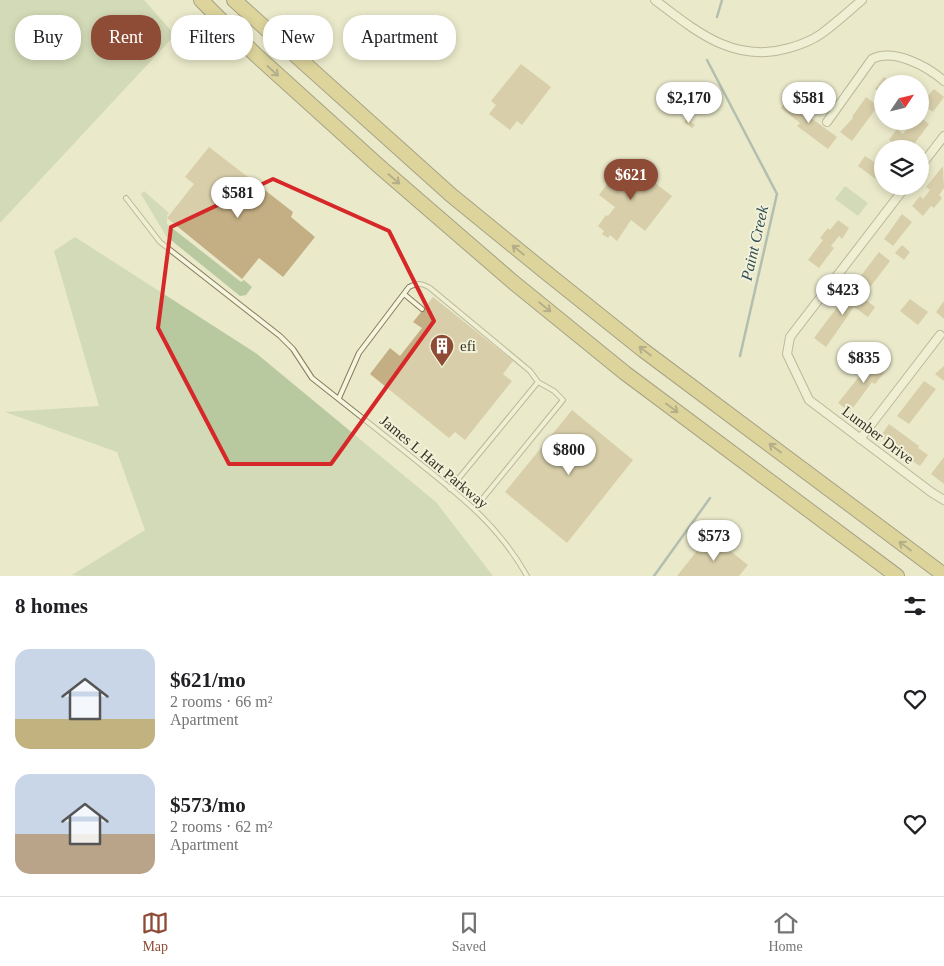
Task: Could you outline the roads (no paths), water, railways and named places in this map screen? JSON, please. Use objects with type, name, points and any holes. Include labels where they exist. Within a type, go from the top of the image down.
[{"type":"highway","points":[[201,0],[256,55],[380,167],[513,282],[625,373],[897,576]]},
{"type":"highway","points":[[234,0],[451,195],[535,264],[643,350],[944,575]]},
{"type":"street","points":[[656,0],[695,31],[721,45],[748,52],[775,52],[802,44],[820,35],[862,0]]},
{"type":"street","points":[[827,122],[872,59],[881,54],[895,56],[931,69],[944,81]]},
{"type":"street","points":[[929,155],[944,136]]},
{"type":"street","name":"Lumber Drive","points":[[899,195],[790,337],[787,354],[809,400],[930,492],[944,500]]},
{"type":"street","points":[[860,439],[940,335]]},
{"type":"lane","name":"James L Hart Parkway","points":[[126,198],[160,242],[280,336],[293,349],[312,378],[475,508],[500,536],[528,576]]},
{"type":"lane","points":[[339,398],[359,353],[410,287],[423,284],[530,371],[538,382],[563,400],[475,508]]},
{"type":"lane","points":[[404,294],[422,309]]},
{"type":"lane","points":[[450,489],[538,382]]},
{"type":"waterway","name":"Paint Creek","points":[[717,17],[722,0]]},
{"type":"waterway","name":"Paint Creek","points":[[707,60],[777,194],[740,356]]},
{"type":"waterway","name":"Paint Creek","points":[[654,576],[710,498]]},
{"type":"place","name":"efi","points":[[442,367]]}]
